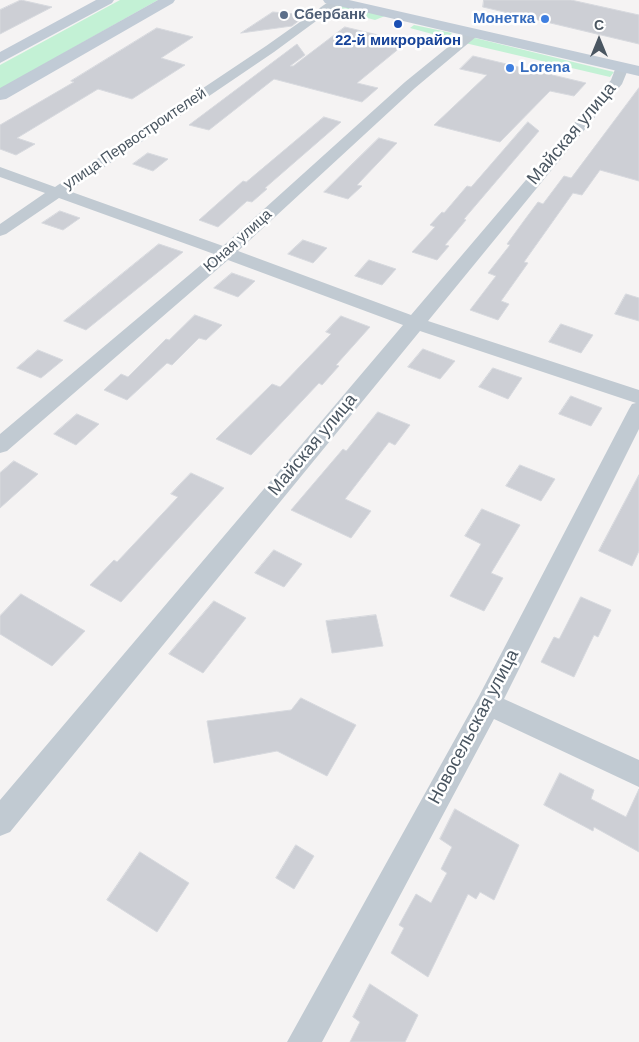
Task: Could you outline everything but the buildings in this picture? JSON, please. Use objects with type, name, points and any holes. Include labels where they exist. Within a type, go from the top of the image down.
[{"type":"main road","points":[[0,58],[107,0]]},
{"type":"main road","points":[[0,95],[168,0]]},
{"type":"main road","points":[[374,0],[633,66]]},
{"type":"main road","points":[[333,1],[473,33],[633,66]]},
{"type":"street","name":"улица Первостроителей","points":[[0,231],[270,48],[333,1]]},
{"type":"street","name":"Юная улица","points":[[0,446],[226,253],[410,85],[473,33]]},
{"type":"street","name":"Майская улица","points":[[0,822],[414,323],[618,81],[633,66]]},
{"type":"street","points":[[0,172],[414,323],[639,397]]},
{"type":"street","name":"Новосельская улица","points":[[304,1042],[488,704],[639,409]]},
{"type":"street","points":[[488,704],[639,774]]},
{"type":"green space","points":[[120,0],[158,0],[0,89],[0,65]]},
{"type":"green space","points":[[338,5],[385,16],[375,20],[341,11],[337,14],[330,12]]},
{"type":"green space","points":[[414,25],[452,33],[446,39],[435,38],[436,35],[410,28]]},
{"type":"green space","points":[[471,37],[614,72],[610,77],[465,43]]},
{"type":"place","name":"Сбербанк","points":[[284,15]]},
{"type":"place","name":"Монетка","points":[[545,19]]},
{"type":"place","name":"22-й микрорайон","points":[[398,24]]},
{"type":"place","name":"Lorena","points":[[510,68]]}]
